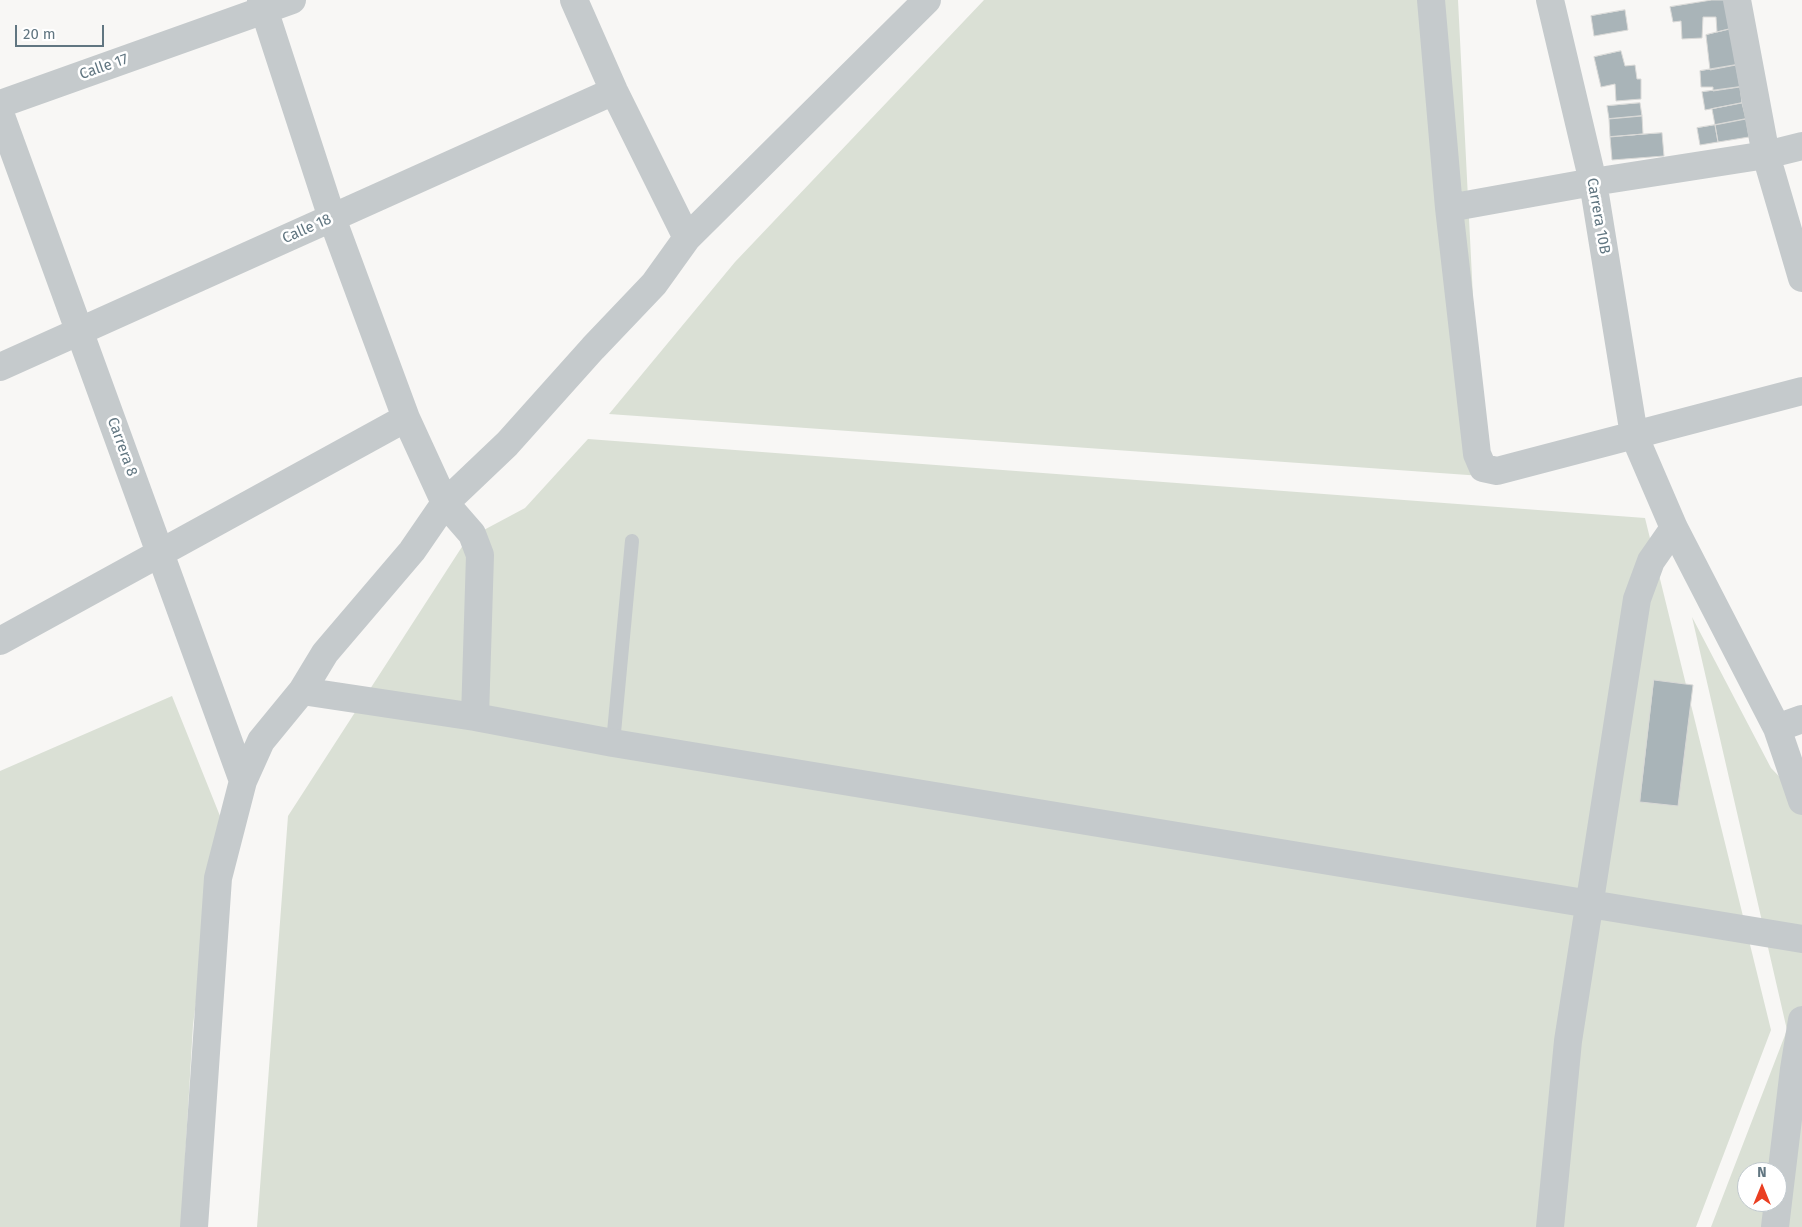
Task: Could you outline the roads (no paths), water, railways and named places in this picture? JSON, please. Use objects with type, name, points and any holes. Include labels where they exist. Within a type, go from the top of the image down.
[{"type":"street","name":"Calle 17","points":[[0,104],[263,5],[292,0]]},
{"type":"street","points":[[574,0],[614,91],[687,238]]},
{"type":"street","points":[[194,1227],[218,878],[243,781],[262,741],[302,691],[325,653],[412,552],[445,503],[508,444],[593,348],[654,284],[687,238],[927,0]]},
{"type":"street","points":[[1432,0],[1448,208],[1477,454],[1483,468],[1497,471],[1802,391]]},
{"type":"street","name":"Carrera 10B","points":[[1550,0],[1593,182],[1634,435],[1674,528],[1790,724],[1802,800]]},
{"type":"street","points":[[1737,0],[1766,155],[1802,278]]},
{"type":"street","points":[[263,5],[332,218],[406,418],[445,503],[472,534],[480,555],[475,717]]},
{"type":"street","name":"Calle 18","points":[[0,367],[614,91]]},
{"type":"street","name":"Carrera 8","points":[[0,114],[243,781]]},
{"type":"street","points":[[1448,208],[1593,182],[1766,155],[1802,146]]},
{"type":"street","points":[[0,641],[406,418]]},
{"type":"street","points":[[1550,1227],[1568,1041],[1637,599],[1652,561],[1674,528]]},
{"type":"street","points":[[302,691],[475,717],[613,743],[1802,939]]},
{"type":"street","points":[[1775,1227],[1798,1069],[1802,1020]]},
{"type":"lane","points":[[613,743],[632,541]]}]
